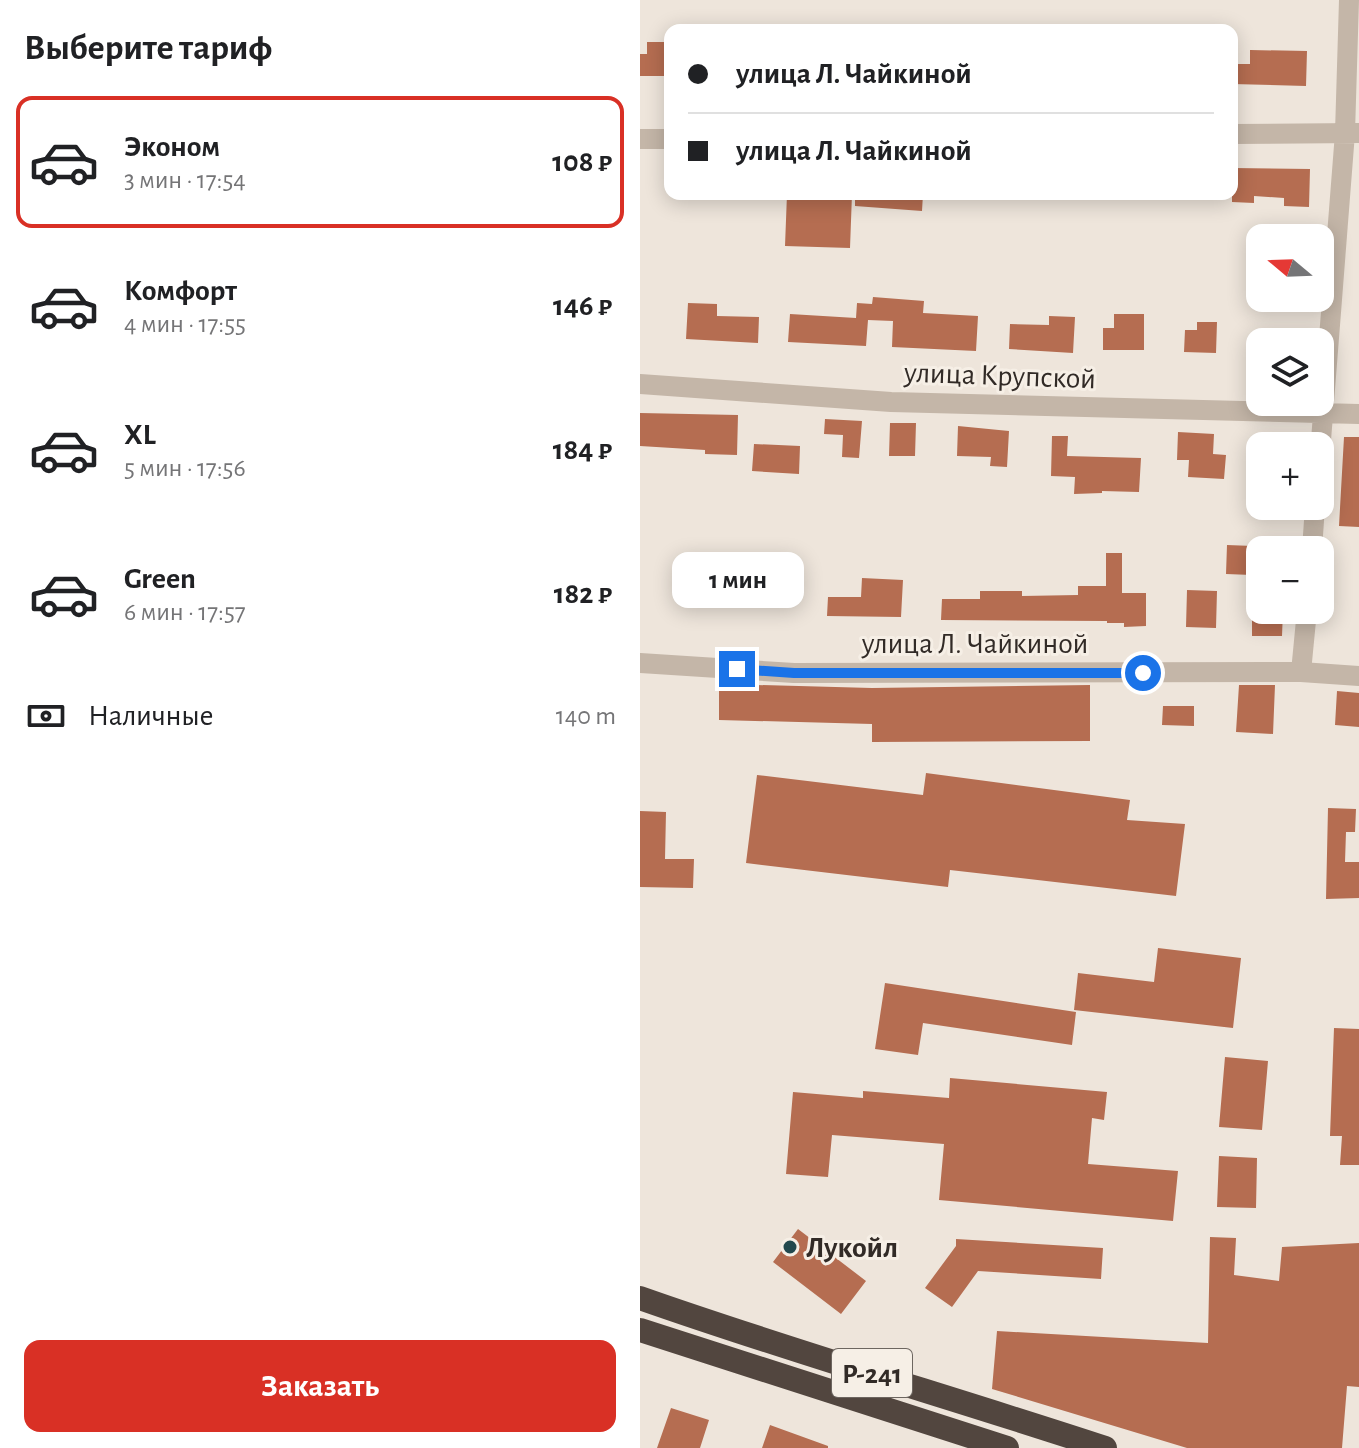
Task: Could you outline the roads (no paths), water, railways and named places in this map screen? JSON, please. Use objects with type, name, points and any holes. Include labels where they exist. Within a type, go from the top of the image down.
[{"type":"highway","name":"Р-241","points":[[640,1298],[715,1325],[1105,1448]]},
{"type":"highway","name":"Р-241","points":[[640,1330],[1007,1448]]},
{"type":"street","points":[[1332,328],[1352,133],[1349,0]]},
{"type":"street","points":[[1238,134],[1352,133]]},
{"type":"street","points":[[640,139],[664,139]]},
{"type":"street","name":"улица Крупской","points":[[640,384],[891,402],[1246,412]]},
{"type":"street","name":"улица Крупской","points":[[1334,414],[1359,414]]},
{"type":"street","points":[[1301,672],[1306,624]]},
{"type":"street","name":"улица Л. Чайкиной","points":[[640,663],[794,673],[1301,672],[1359,676]]},
{"type":"place","name":"Лукойл","points":[[790,1247]]}]
